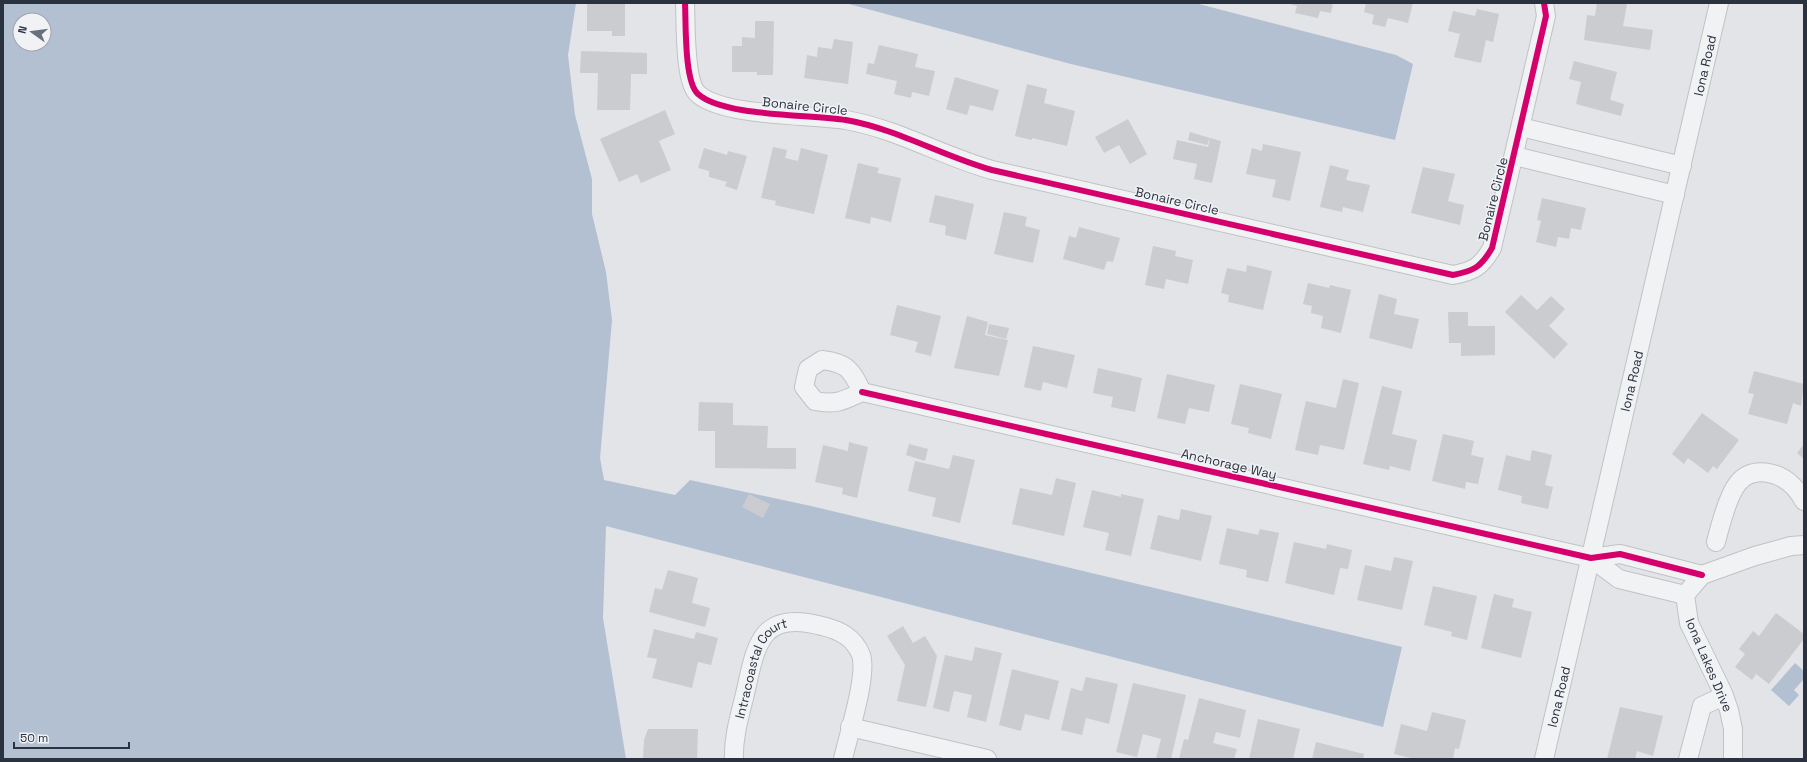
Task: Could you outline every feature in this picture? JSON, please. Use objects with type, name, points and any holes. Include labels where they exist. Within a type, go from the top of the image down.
[{"type":"street","name":"Bonaire Circle","points":[[685,3],[688,77],[697,94],[712,103],[745,110],[845,120],[877,127],[899,134],[970,164],[992,170],[1453,275],[1470,272],[1483,263],[1492,248],[1515,156],[1546,16],[1544,3]]},
{"type":"street","name":"Iona Road","points":[[1544,759],[1719,3]]},
{"type":"street","points":[[1521,127],[1682,166]]},
{"type":"street","name":"Bonaire Circle","points":[[1515,156],[1675,195]]},
{"type":"street","name":"Anchorage Way","points":[[862,392],[1591,558]]},
{"type":"street","points":[[1716,542],[1723,515],[1737,484],[1750,474],[1763,472],[1780,476],[1793,486],[1804,501]]},
{"type":"street","points":[[1591,558],[1619,580],[1685,595],[1702,575],[1755,556],[1791,546],[1804,545]]},
{"type":"street","points":[[1591,558],[1620,554],[1702,575]]},
{"type":"street","name":"Iona Lakes Drive","points":[[1685,595],[1689,623],[1724,696],[1733,729],[1733,759]]},
{"type":"street","name":"Intracoastal Court","points":[[734,759],[734,744],[759,640],[772,628],[788,621],[806,621],[839,630],[852,640],[861,656],[863,674],[843,759]]},
{"type":"street","points":[[1688,759],[1702,706],[1724,696]]},
{"type":"street","points":[[850,727],[988,759]]},
{"type":"water","points":[[3,3],[576,3],[568,55],[575,115],[592,179],[592,214],[606,272],[612,320],[600,458],[604,480],[675,495],[690,480],[811,506],[1402,647],[1383,727],[606,526],[603,618],[626,759],[3,759]]},
{"type":"water","points":[[845,3],[1195,3],[1396,55],[1413,64],[1395,140],[1071,64]]},
{"type":"water","points":[[1795,663],[1804,671],[1804,679],[1794,690],[1799,695],[1789,706],[1771,690]]},
{"type":"building","points":[[587,3],[625,3],[625,36],[612,36],[612,31],[587,31]]},
{"type":"building","points":[[1286,3],[1333,3],[1331,13],[1320,11],[1318,18],[1295,13],[1297,6]]},
{"type":"building","points":[[1366,3],[1413,3],[1408,23],[1388,18],[1385,27],[1372,24],[1374,15],[1364,12]]},
{"type":"building","points":[[1597,3],[1627,4],[1623,26],[1653,30],[1650,50],[1584,40],[1587,15],[1595,16]]},
{"type":"building","points":[[1477,9],[1499,14],[1493,42],[1486,40],[1481,63],[1454,57],[1460,34],[1448,31],[1453,11],[1475,16]]},
{"type":"building","points":[[755,21],[774,21],[773,75],[757,75],[757,72],[732,72],[732,46],[742,46],[742,37],[755,38]]},
{"type":"building","points":[[834,39],[853,42],[848,84],[804,78],[807,55],[817,57],[818,47],[832,49]]},
{"type":"building","points":[[879,45],[918,54],[915,67],[935,71],[929,96],[912,92],[911,98],[894,94],[897,81],[866,74],[868,63],[874,64]]},
{"type":"building","points":[[581,51],[647,53],[647,74],[631,74],[630,110],[597,110],[598,73],[580,73]]},
{"type":"building","points":[[1574,61],[1617,72],[1610,100],[1624,104],[1621,116],[1576,104],[1581,82],[1569,79]]},
{"type":"building","points":[[955,77],[999,90],[993,111],[970,105],[967,115],[946,109]]},
{"type":"building","points":[[1027,84],[1047,89],[1044,103],[1075,111],[1067,146],[1032,138],[1032,140],[1015,136]]},
{"type":"building","points":[[665,110],[675,134],[659,141],[671,170],[641,183],[637,174],[619,182],[600,139]]},
{"type":"building","points":[[1128,119],[1147,154],[1130,164],[1119,145],[1104,153],[1095,137]]},
{"type":"building","points":[[1190,132],[1210,138],[1207,145],[1188,140]]},
{"type":"building","points":[[1210,138],[1221,141],[1212,183],[1194,179],[1197,164],[1173,159],[1177,140],[1208,147]]},
{"type":"building","points":[[1263,144],[1301,152],[1290,201],[1272,197],[1276,180],[1246,174],[1252,148],[1262,151]]},
{"type":"building","points":[[773,147],[787,150],[785,158],[798,161],[801,148],[828,155],[814,214],[775,205],[776,201],[761,198]]},
{"type":"building","points":[[704,148],[727,155],[728,151],[747,156],[737,190],[725,186],[727,182],[709,177],[709,171],[698,168]]},
{"type":"building","points":[[858,163],[879,168],[877,173],[901,178],[891,222],[871,217],[870,224],[845,218]]},
{"type":"building","points":[[1330,165],[1349,170],[1346,180],[1370,185],[1363,212],[1343,207],[1342,212],[1320,207]]},
{"type":"building","points":[[1423,167],[1455,174],[1448,201],[1464,205],[1460,225],[1411,213]]},
{"type":"building","points":[[935,195],[974,204],[966,240],[945,235],[946,226],[929,222]]},
{"type":"building","points":[[1542,198],[1586,208],[1581,230],[1571,228],[1569,239],[1558,237],[1556,247],[1536,242],[1541,221],[1537,220]]},
{"type":"building","points":[[1004,212],[1027,217],[1025,226],[1040,230],[1033,263],[994,254]]},
{"type":"building","points":[[1079,227],[1120,238],[1113,262],[1107,261],[1104,270],[1063,259],[1069,236],[1076,238]]},
{"type":"building","points":[[1153,246],[1176,251],[1175,256],[1193,260],[1188,284],[1166,279],[1164,289],[1145,285]]},
{"type":"building","points":[[1247,265],[1272,271],[1263,310],[1228,302],[1229,295],[1221,293],[1227,268],[1246,272]]},
{"type":"building","points":[[1308,283],[1329,288],[1330,285],[1351,290],[1341,333],[1321,328],[1323,316],[1311,313],[1312,306],[1303,304]]},
{"type":"building","points":[[1379,294],[1397,299],[1394,314],[1419,319],[1412,349],[1369,338]]},
{"type":"building","points":[[1521,295],[1537,310],[1551,296],[1565,309],[1549,326],[1568,344],[1554,359],[1505,312]]},
{"type":"building","points":[[897,305],[941,316],[931,356],[915,352],[918,342],[890,335]]},
{"type":"building","points":[[1448,312],[1468,312],[1468,326],[1495,326],[1495,355],[1461,356],[1461,343],[1449,343]]},
{"type":"building","points":[[967,316],[988,322],[985,335],[1008,340],[999,376],[954,368]]},
{"type":"building","points":[[989,324],[1009,328],[1006,339],[987,334]]},
{"type":"building","points":[[1033,346],[1075,355],[1067,388],[1043,382],[1041,391],[1024,387]]},
{"type":"building","points":[[1098,368],[1142,378],[1135,412],[1111,407],[1113,397],[1093,393]]},
{"type":"building","points":[[1754,371],[1804,384],[1801,406],[1793,403],[1787,424],[1748,414],[1754,394],[1748,393]]},
{"type":"building","points":[[1167,374],[1215,385],[1209,412],[1189,408],[1185,424],[1157,418]]},
{"type":"building","points":[[1343,379],[1359,383],[1344,450],[1320,445],[1318,455],[1295,450],[1306,401],[1336,408]]},
{"type":"building","points":[[1240,384],[1282,394],[1271,439],[1248,433],[1249,428],[1231,424]]},
{"type":"building","points":[[1382,386],[1402,391],[1392,434],[1417,440],[1410,471],[1390,466],[1389,470],[1363,464]]},
{"type":"building","points":[[699,402],[733,403],[733,425],[768,426],[767,448],[796,448],[796,469],[715,468],[715,431],[698,431]]},
{"type":"building","points":[[1702,413],[1739,440],[1717,469],[1713,466],[1708,473],[1688,458],[1684,464],[1672,454]]},
{"type":"building","points":[[1443,434],[1474,441],[1471,455],[1484,458],[1478,484],[1466,482],[1465,489],[1432,481]]},
{"type":"building","points":[[849,442],[868,447],[857,498],[842,494],[843,488],[815,482],[823,445],[848,451]]},
{"type":"building","points":[[909,444],[928,449],[925,461],[906,455]]},
{"type":"building","points":[[1804,444],[1804,459],[1797,453]]},
{"type":"building","points":[[1532,450],[1552,455],[1545,485],[1553,487],[1548,509],[1521,503],[1522,496],[1498,490],[1506,455],[1530,461]]},
{"type":"building","points":[[953,455],[975,460],[960,523],[932,516],[936,498],[908,491],[915,461],[949,469]]},
{"type":"building","points":[[1056,478],[1076,483],[1064,536],[1012,524],[1020,488],[1052,495]]},
{"type":"building","points":[[1092,490],[1121,497],[1121,494],[1144,499],[1131,556],[1105,550],[1109,533],[1083,527]]},
{"type":"building","points":[[749,494],[770,504],[763,518],[742,507]]},
{"type":"building","points":[[1181,509],[1212,516],[1201,561],[1150,549],[1158,515],[1179,520]]},
{"type":"building","points":[[1227,528],[1258,535],[1260,529],[1279,533],[1268,582],[1246,577],[1247,570],[1219,564]]},
{"type":"building","points":[[1294,542],[1326,549],[1327,544],[1352,550],[1348,569],[1340,568],[1334,595],[1285,583]]},
{"type":"building","points":[[1394,557],[1413,561],[1402,610],[1357,600],[1365,565],[1391,571]]},
{"type":"building","points":[[668,570],[698,578],[692,603],[710,608],[705,627],[649,612],[655,588],[662,590]]},
{"type":"building","points":[[1433,586],[1477,596],[1467,640],[1451,636],[1452,632],[1424,625]]},
{"type":"building","points":[[1494,594],[1514,599],[1512,607],[1532,612],[1521,658],[1481,648]]},
{"type":"building","points":[[1776,613],[1804,634],[1804,639],[1769,684],[1756,674],[1752,680],[1735,667],[1745,654],[1739,649],[1753,631],[1759,636]]},
{"type":"building","points":[[903,626],[913,643],[925,636],[937,656],[926,707],[897,701],[905,665],[887,636]]},
{"type":"building","points":[[654,629],[694,639],[696,632],[718,638],[711,665],[698,662],[692,688],[652,678],[657,659],[647,657]]},
{"type":"building","points":[[975,647],[1002,653],[986,722],[967,717],[972,695],[954,691],[949,712],[933,708],[945,655],[972,661]]},
{"type":"building","points":[[1012,669],[1059,681],[1049,720],[1025,714],[1021,731],[999,725]]},
{"type":"building","points":[[1086,677],[1118,684],[1109,724],[1086,718],[1082,735],[1061,730],[1071,688],[1082,691]]},
{"type":"building","points":[[1133,683],[1186,695],[1171,759],[1156,759],[1161,739],[1143,734],[1137,757],[1116,752]]},
{"type":"building","points":[[1199,698],[1246,710],[1240,738],[1216,732],[1213,743],[1237,749],[1234,759],[1179,759],[1184,739],[1188,740]]},
{"type":"building","points":[[1620,707],[1663,716],[1653,756],[1637,751],[1635,759],[1607,759]]},
{"type":"building","points":[[1432,712],[1466,720],[1459,749],[1455,748],[1453,759],[1415,759],[1394,754],[1401,724],[1427,731]]},
{"type":"building","points":[[1258,719],[1300,729],[1293,759],[1249,759]]},
{"type":"building","points":[[648,729],[698,729],[697,759],[643,758],[644,740]]},
{"type":"building","points":[[1316,742],[1364,754],[1363,759],[1312,759]]},
{"type":"cycle path","points":[[685,3],[687,51],[690,77],[693,87],[698,94],[710,101],[727,107],[747,111],[830,118],[865,124],[901,136],[955,158],[992,170],[1453,275],[1472,270],[1484,260],[1492,248],[1546,16],[1544,3]]},
{"type":"cycle path","points":[[862,392],[1591,558],[1620,554],[1702,575]]}]
